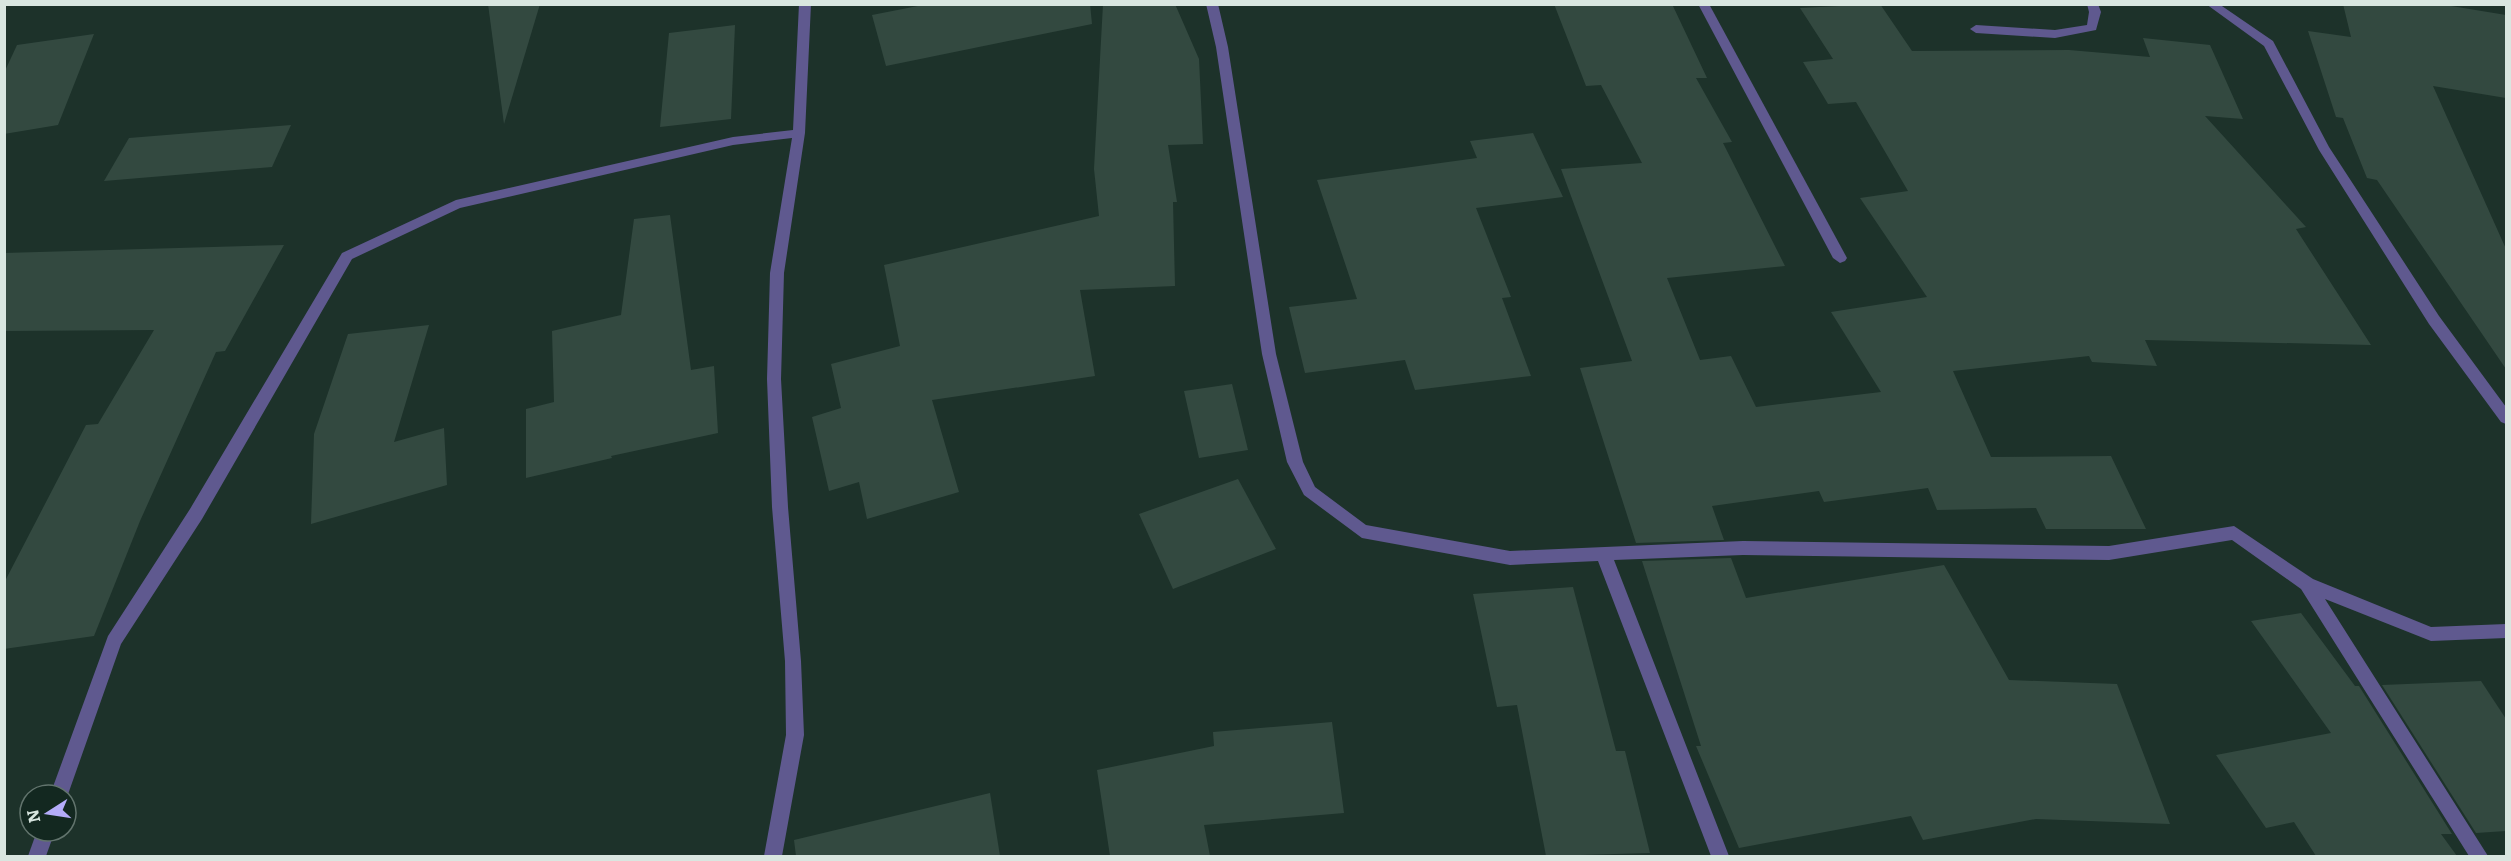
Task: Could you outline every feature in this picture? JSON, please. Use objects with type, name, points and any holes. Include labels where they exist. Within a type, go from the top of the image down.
[{"type":"street","points":[[773,856],[795,735],[793,661],[780,507],[774,379],[777,273],[799,133],[805,4]]},
{"type":"street","points":[[1212,4],[1222,47],[1269,354],[1295,462],[1308,491],[1362,531],[1510,558],[1743,548],[2109,553],[2234,533],[2307,584],[2431,634],[2506,631]]},
{"type":"street","points":[[1703,4],[1840,258]]},
{"type":"street","points":[[1976,29],[2055,34],[2092,28],[2095,12],[2092,4]]},
{"type":"street","points":[[2211,4],[2269,44],[2323,147],[2434,320],[2506,418]]},
{"type":"street","points":[[62,783],[114,640],[196,514],[347,256],[456,204],[733,141],[799,133]]},
{"type":"street","points":[[1603,554],[1720,856]]},
{"type":"street","points":[[2307,584],[2479,856]]},
{"type":"building","points":[[488,4],[540,4],[504,124]]},
{"type":"building","points":[[928,4],[1090,4],[1092,24],[886,66],[872,15]]},
{"type":"building","points":[[1103,4],[1175,4],[1199,59],[1203,144],[1168,145],[1177,202],[1173,202],[1175,286],[1080,290],[1095,376],[932,400],[959,492],[867,519],[859,482],[829,491],[812,417],[841,408],[831,364],[900,346],[884,265],[1099,216],[1094,169]]},
{"type":"building","points":[[1554,4],[1672,4],[1707,78],[1696,78],[1732,142],[1723,143],[1785,266],[1667,278],[1700,360],[1731,356],[1756,407],[1881,392],[1831,312],[1927,297],[1860,198],[1908,191],[1856,102],[1828,104],[1803,62],[1833,59],[1800,8],[1880,4],[1912,51],[2069,50],[2150,57],[2143,38],[2210,45],[2243,119],[2205,116],[2306,227],[2296,229],[2371,345],[2145,340],[2157,366],[2092,362],[2089,356],[1953,371],[1991,457],[2111,456],[2146,529],[2046,529],[2036,508],[1937,510],[1928,488],[1824,502],[1819,491],[1712,506],[1724,540],[1636,543],[1580,368],[1632,361],[1561,169],[1642,163],[1601,85],[1586,86]]},
{"type":"building","points":[[2343,4],[2439,4],[2506,15],[2506,98],[2433,86],[2506,249],[2506,369],[2377,180],[2367,178],[2343,118],[2336,117],[2308,31],[2351,37]]},
{"type":"building","points":[[735,25],[731,119],[660,127],[669,33]]},
{"type":"building","points":[[94,34],[58,125],[4,134],[4,73],[17,45]]},
{"type":"building","points":[[291,125],[272,167],[104,181],[129,138]]},
{"type":"building","points":[[1533,133],[1563,197],[1476,208],[1511,297],[1502,298],[1531,376],[1415,390],[1405,360],[1305,373],[1289,307],[1357,299],[1317,180],[1477,158],[1470,141]]},
{"type":"building","points":[[670,215],[691,370],[714,366],[718,433],[611,456],[612,458],[526,478],[526,409],[554,402],[552,331],[621,315],[634,219]]},
{"type":"building","points":[[284,245],[225,351],[216,352],[140,521],[94,636],[4,649],[4,583],[86,425],[98,424],[154,330],[4,331],[4,253]]},
{"type":"building","points":[[429,325],[394,442],[444,428],[447,485],[311,524],[314,434],[348,334]]},
{"type":"building","points":[[1232,384],[1248,450],[1199,458],[1184,391]]},
{"type":"building","points":[[1238,479],[1276,549],[1173,589],[1139,514]]},
{"type":"building","points":[[1731,558],[1746,598],[1944,565],[2009,680],[2117,684],[2170,824],[2036,819],[1923,840],[1911,816],[1739,848],[1696,746],[1701,746],[1642,561]]},
{"type":"building","points":[[1573,587],[1616,751],[1625,751],[1650,853],[1546,856],[1517,705],[1497,707],[1473,594]]},
{"type":"building","points":[[2301,613],[2355,686],[2359,686],[2452,834],[2441,834],[2457,856],[2316,856],[2294,822],[2266,828],[2216,755],[2331,733],[2251,621]]},
{"type":"building","points":[[2481,681],[2506,719],[2506,831],[2476,833],[2382,685]]},
{"type":"building","points":[[1332,722],[1344,813],[1204,825],[1210,856],[1110,856],[1097,770],[1214,746],[1213,732]]},
{"type":"building","points":[[990,793],[1000,856],[796,856],[794,840]]}]
